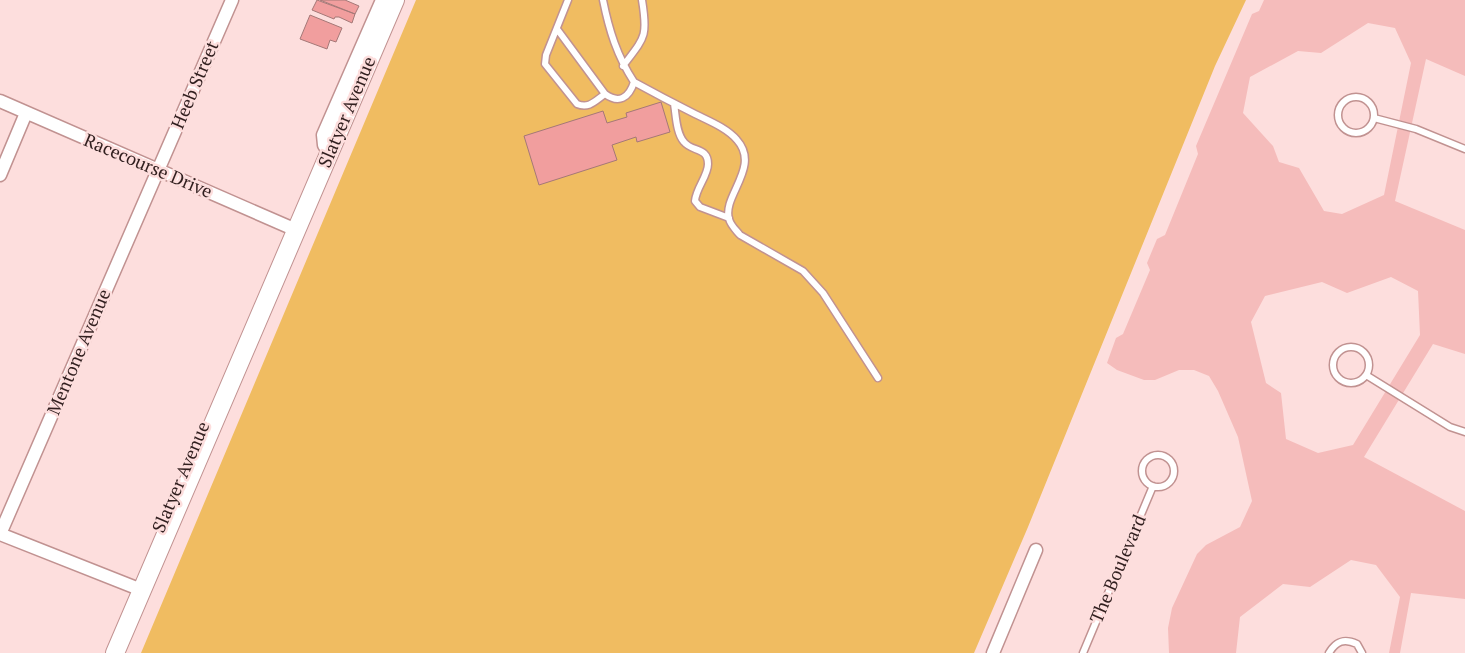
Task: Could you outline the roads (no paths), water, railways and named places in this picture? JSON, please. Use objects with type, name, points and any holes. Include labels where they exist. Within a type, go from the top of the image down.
[{"type":"main road","name":"Slatyer Avenue","points":[[115,653],[395,0]]},
{"type":"street","name":"Heeb Street","points":[[158,170],[232,0]]},
{"type":"street","points":[[329,153],[324,145],[323,135],[382,0]]},
{"type":"street","name":"Racecourse Drive","points":[[0,102],[296,230]]},
{"type":"street","points":[[0,175],[26,113]]},
{"type":"street","name":"Mentone Avenue","points":[[0,534],[158,170]]},
{"type":"street","name":"Slatyer Avenue","points":[[106,653],[251,316],[263,306]]},
{"type":"street","points":[[0,534],[134,587]]},
{"type":"street","points":[[993,653],[1036,550]]},
{"type":"lane","points":[[568,0],[546,55],[545,64],[577,104],[584,107],[590,105],[605,94]]},
{"type":"lane","points":[[602,0],[612,42],[623,66],[634,82],[724,129],[738,140],[745,155],[743,173],[730,206],[729,218],[733,228],[740,235],[803,271],[824,293],[878,378]]},
{"type":"lane","points":[[623,66],[642,41],[646,26],[642,0]]},
{"type":"lane","points":[[557,29],[605,94],[611,99],[619,99],[626,96],[632,90],[634,82]]},
{"type":"lane","points":[[1352,97],[1358,97],[1369,102],[1374,118],[1368,129],[1356,133],[1350,132],[1340,125],[1337,113],[1342,102],[1352,97]]},
{"type":"lane","points":[[674,104],[680,134],[684,142],[702,151],[707,156],[708,166],[696,193],[695,201],[700,207],[729,218]]},
{"type":"lane","points":[[1374,118],[1416,129],[1465,149]]},
{"type":"lane","points":[[1349,346],[1360,349],[1368,358],[1369,369],[1366,374],[1357,382],[1351,383],[1339,379],[1333,369],[1334,356],[1349,346]]},
{"type":"lane","points":[[1366,374],[1450,427],[1465,432]]},
{"type":"lane","points":[[1162,455],[1168,457],[1173,464],[1174,473],[1172,478],[1163,486],[1153,486],[1145,480],[1142,470],[1143,464],[1151,456],[1162,455]]},
{"type":"lane","name":"The Boulevard","points":[[1083,653],[1153,486]]},
{"type":"lane","points":[[1329,653],[1333,646],[1345,640],[1357,644],[1362,653]]}]
